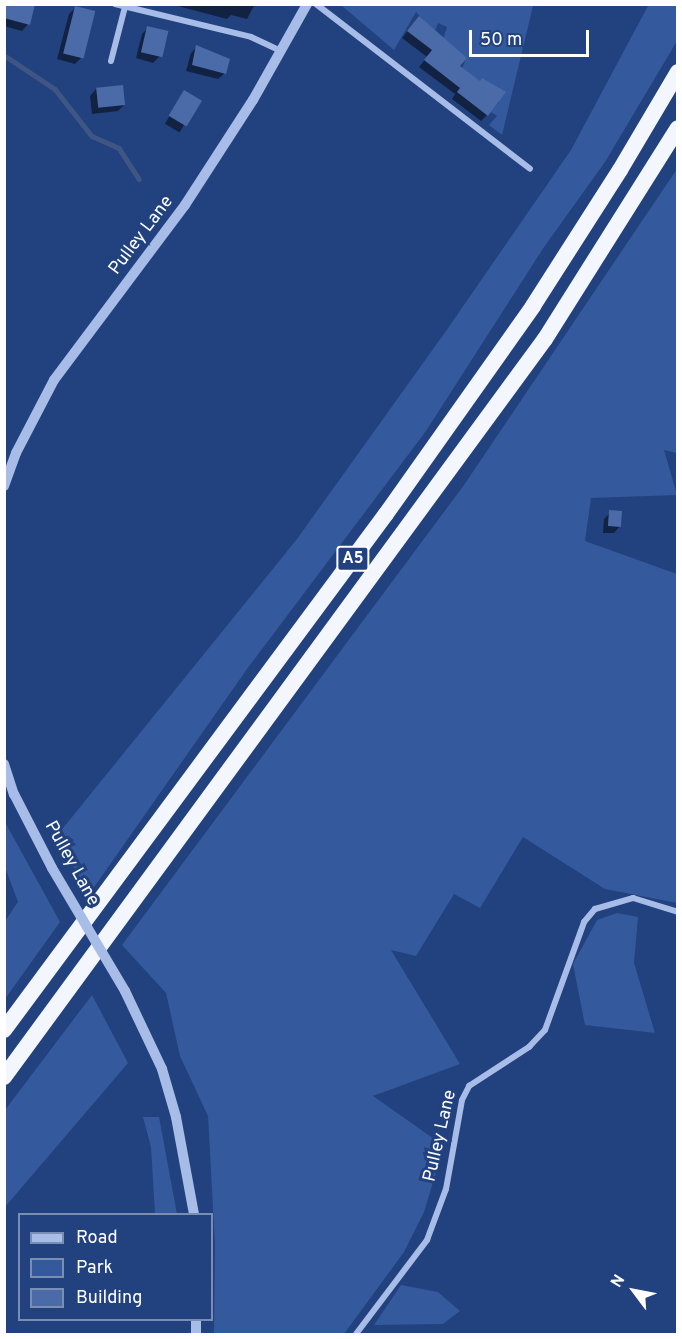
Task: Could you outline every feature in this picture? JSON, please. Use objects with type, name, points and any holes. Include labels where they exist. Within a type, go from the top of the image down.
[{"type":"highway","name":"A5","points":[[4,1029],[386,514],[526,316],[620,170],[678,72]]},
{"type":"highway","name":"A5","points":[[4,1077],[545,339],[678,128]]},
{"type":"street","points":[[115,4],[251,37],[281,51]]},
{"type":"street","name":"Pulley Lane","points":[[4,486],[16,453],[54,380],[185,206],[281,51],[307,4]]},
{"type":"street","points":[[316,4],[530,169]]},
{"type":"street","points":[[111,60],[125,7]]},
{"type":"street","name":"Pulley Lane","points":[[4,764],[14,794],[52,868],[125,991],[162,1069],[176,1117],[194,1213]]},
{"type":"street","name":"Pulley Lane","points":[[356,1335],[428,1240],[446,1189],[462,1100],[469,1086],[529,1047],[544,1030],[584,922],[595,909],[633,898],[678,912]]},
{"type":"green space","points":[[649,4],[677,5],[677,41],[605,162],[544,247],[426,431],[247,669],[90,893],[55,838],[297,539],[446,331],[571,150]]},
{"type":"green space","points":[[341,5],[533,6],[502,135],[489,125],[497,116],[491,112],[499,102],[498,87],[478,84],[462,69],[466,58],[443,39],[447,27],[438,23],[434,33],[416,12],[394,50]]},
{"type":"green space","points":[[677,169],[677,453],[664,450],[677,495],[591,498],[585,541],[677,574],[677,903],[605,889],[523,837],[480,908],[454,894],[416,956],[391,950],[460,1064],[373,1096],[444,1146],[424,1212],[404,1252],[344,1334],[214,1334],[215,1245],[208,1116],[180,1056],[166,993],[122,945],[464,485]]},
{"type":"green space","points":[[5,822],[60,922],[5,999],[5,921],[18,902],[5,867]]},
{"type":"green space","points":[[617,913],[638,917],[634,963],[655,1033],[585,1025],[573,964],[597,920]]},
{"type":"green space","points":[[92,995],[128,1063],[5,1207],[5,1110]]},
{"type":"green space","points":[[143,1117],[159,1117],[177,1213],[155,1213],[151,1147]]},
{"type":"green space","points":[[401,1285],[438,1292],[460,1311],[443,1324],[374,1325]]},
{"type":"building","points":[[4,4],[35,4],[30,25],[4,18]]},
{"type":"building","points":[[75,6],[95,11],[84,59],[63,54]]},
{"type":"building","points":[[419,16],[467,58],[460,66],[480,81],[482,78],[506,92],[488,116],[457,92],[460,88],[424,60],[432,50],[407,31]]},
{"type":"building","points":[[147,26],[168,31],[162,57],[141,52]]},
{"type":"building","points":[[196,45],[230,59],[226,74],[192,65]]},
{"type":"building","points":[[123,85],[125,105],[98,108],[96,88]]},
{"type":"building","points":[[184,90],[202,101],[187,127],[169,116]]},
{"type":"building","points":[[609,510],[622,511],[621,527],[608,526]]},
{"type":"waterway","points":[[4,55],[55,89],[92,136],[119,148],[139,179]]}]
